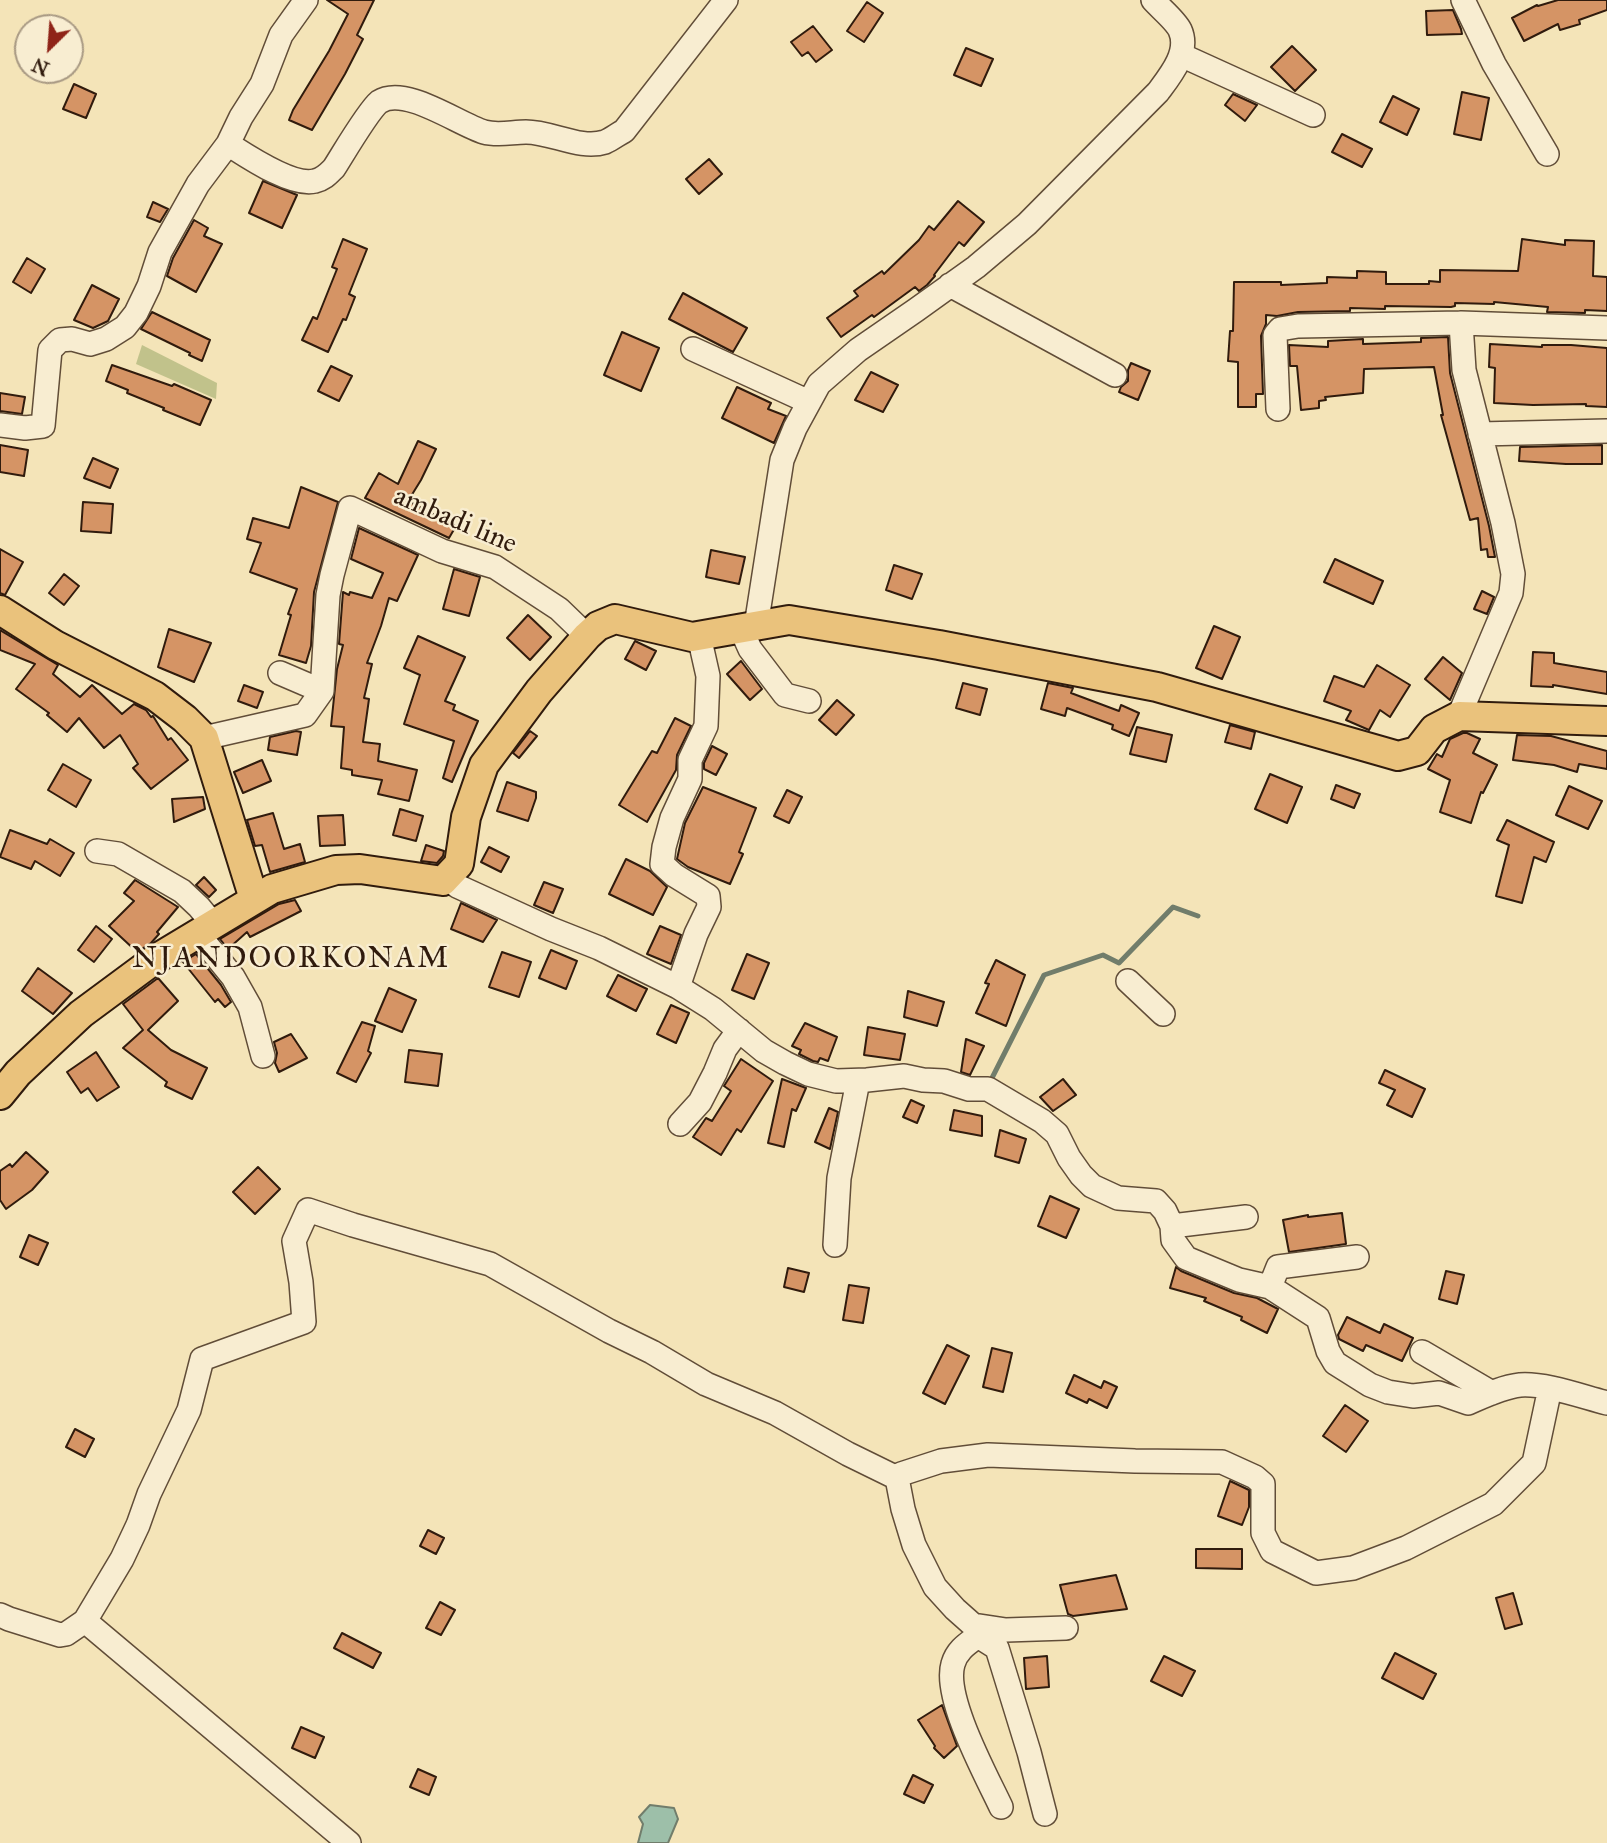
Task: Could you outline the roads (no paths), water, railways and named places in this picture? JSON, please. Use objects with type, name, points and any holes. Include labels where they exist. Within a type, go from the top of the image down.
[{"type":"main road","points":[[0,610],[55,645],[155,696],[186,719],[204,738],[254,899]]},
{"type":"main road","points":[[0,1095],[18,1073],[81,1014],[154,960],[272,889],[336,870],[360,869],[443,881],[459,864],[466,817],[484,765],[539,691],[587,636],[598,626],[615,619],[692,637],[789,620],[939,645],[1157,687],[1398,756],[1417,751],[1434,729],[1459,716],[1607,721]]},
{"type":"street","points":[[0,425],[25,428],[43,426],[50,350],[60,340],[72,339],[90,344],[106,340],[125,327],[136,313],[149,286],[160,252],[191,196],[228,144],[262,84],[281,35],[306,0]]},
{"type":"street","points":[[228,144],[278,173],[299,181],[313,182],[325,177],[334,168],[379,103],[392,98],[412,100],[484,132],[500,135],[527,132],[546,134],[586,144],[605,142],[624,131],[726,0]]},
{"type":"street","points":[[809,702],[785,695],[750,649],[749,627],[782,460],[794,428],[819,384],[858,350],[976,267],[1027,224],[1158,92],[1181,55],[1182,40],[1180,29],[1153,0]]},
{"type":"street","points":[[1463,0],[1494,64],[1547,154]]},
{"type":"street","points":[[1181,55],[1313,115]]},
{"type":"street","points":[[950,285],[1115,375]]},
{"type":"street","points":[[1459,716],[1502,618],[1511,593],[1513,574],[1503,523],[1464,370],[1461,323]]},
{"type":"street","points":[[1278,410],[1274,346],[1275,335],[1280,329],[1298,326],[1461,323],[1607,328]]},
{"type":"street","points":[[693,349],[809,402]]},
{"type":"street","points":[[1480,434],[1607,431]]},
{"type":"street","name":"ambadi line","points":[[323,691],[328,595],[350,508],[442,551],[495,567],[559,609],[587,636]]},
{"type":"street","points":[[678,987],[696,934],[709,907],[708,896],[674,875],[663,864],[672,818],[690,779],[690,760],[706,726],[708,676],[699,636]]},
{"type":"street","points":[[204,738],[305,715],[323,691],[280,673]]},
{"type":"street","points":[[97,851],[118,854],[182,891],[199,907],[205,929],[250,1007],[263,1056]]},
{"type":"street","points":[[448,875],[457,886],[599,948],[678,987],[713,1009],[764,1051],[808,1074],[836,1081],[904,1076],[944,1081],[969,1089],[988,1089],[1042,1121],[1057,1134],[1081,1175],[1092,1186],[1118,1198],[1156,1202],[1165,1211],[1172,1226],[1173,1240],[1186,1258],[1239,1280],[1269,1287],[1318,1318],[1328,1351],[1335,1363],[1370,1385],[1388,1392],[1413,1396],[1438,1393],[1468,1403],[1521,1385],[1550,1388],[1607,1403]]},
{"type":"street","points":[[1128,981],[1163,1014]]},
{"type":"street","points":[[680,1124],[700,1101],[725,1049],[739,1030]]},
{"type":"street","points":[[835,1245],[839,1178],[858,1081]]},
{"type":"street","points":[[0,1615],[60,1635],[85,1621],[122,1559],[189,1410],[202,1359],[304,1322],[294,1241],[308,1210],[490,1264],[706,1384],[775,1412],[848,1454],[897,1478]]},
{"type":"street","points":[[1172,1226],[1246,1217]]},
{"type":"street","points":[[1269,1287],[1279,1267],[1357,1257]]},
{"type":"street","points":[[1422,1352],[1492,1393]]},
{"type":"street","points":[[897,1478],[901,1474],[941,1461],[988,1455],[1222,1462],[1255,1477],[1263,1484],[1263,1533],[1272,1551],[1316,1573],[1353,1568],[1406,1548],[1493,1504],[1534,1463],[1550,1388]]},
{"type":"street","points":[[897,1478],[914,1545],[935,1587],[976,1631],[998,1648],[1045,1814]]},
{"type":"street","points":[[85,1621],[349,1843]]},
{"type":"street","points":[[1001,1807],[965,1730],[952,1686],[952,1665],[959,1650],[976,1631],[1066,1628]]},
{"type":"waterway","points":[[992,1078],[1044,975],[1103,955],[1119,963],[1173,907],[1198,916]]},
{"type":"district","name":"NJANDOORKONAM","points":[[291,960]]}]
